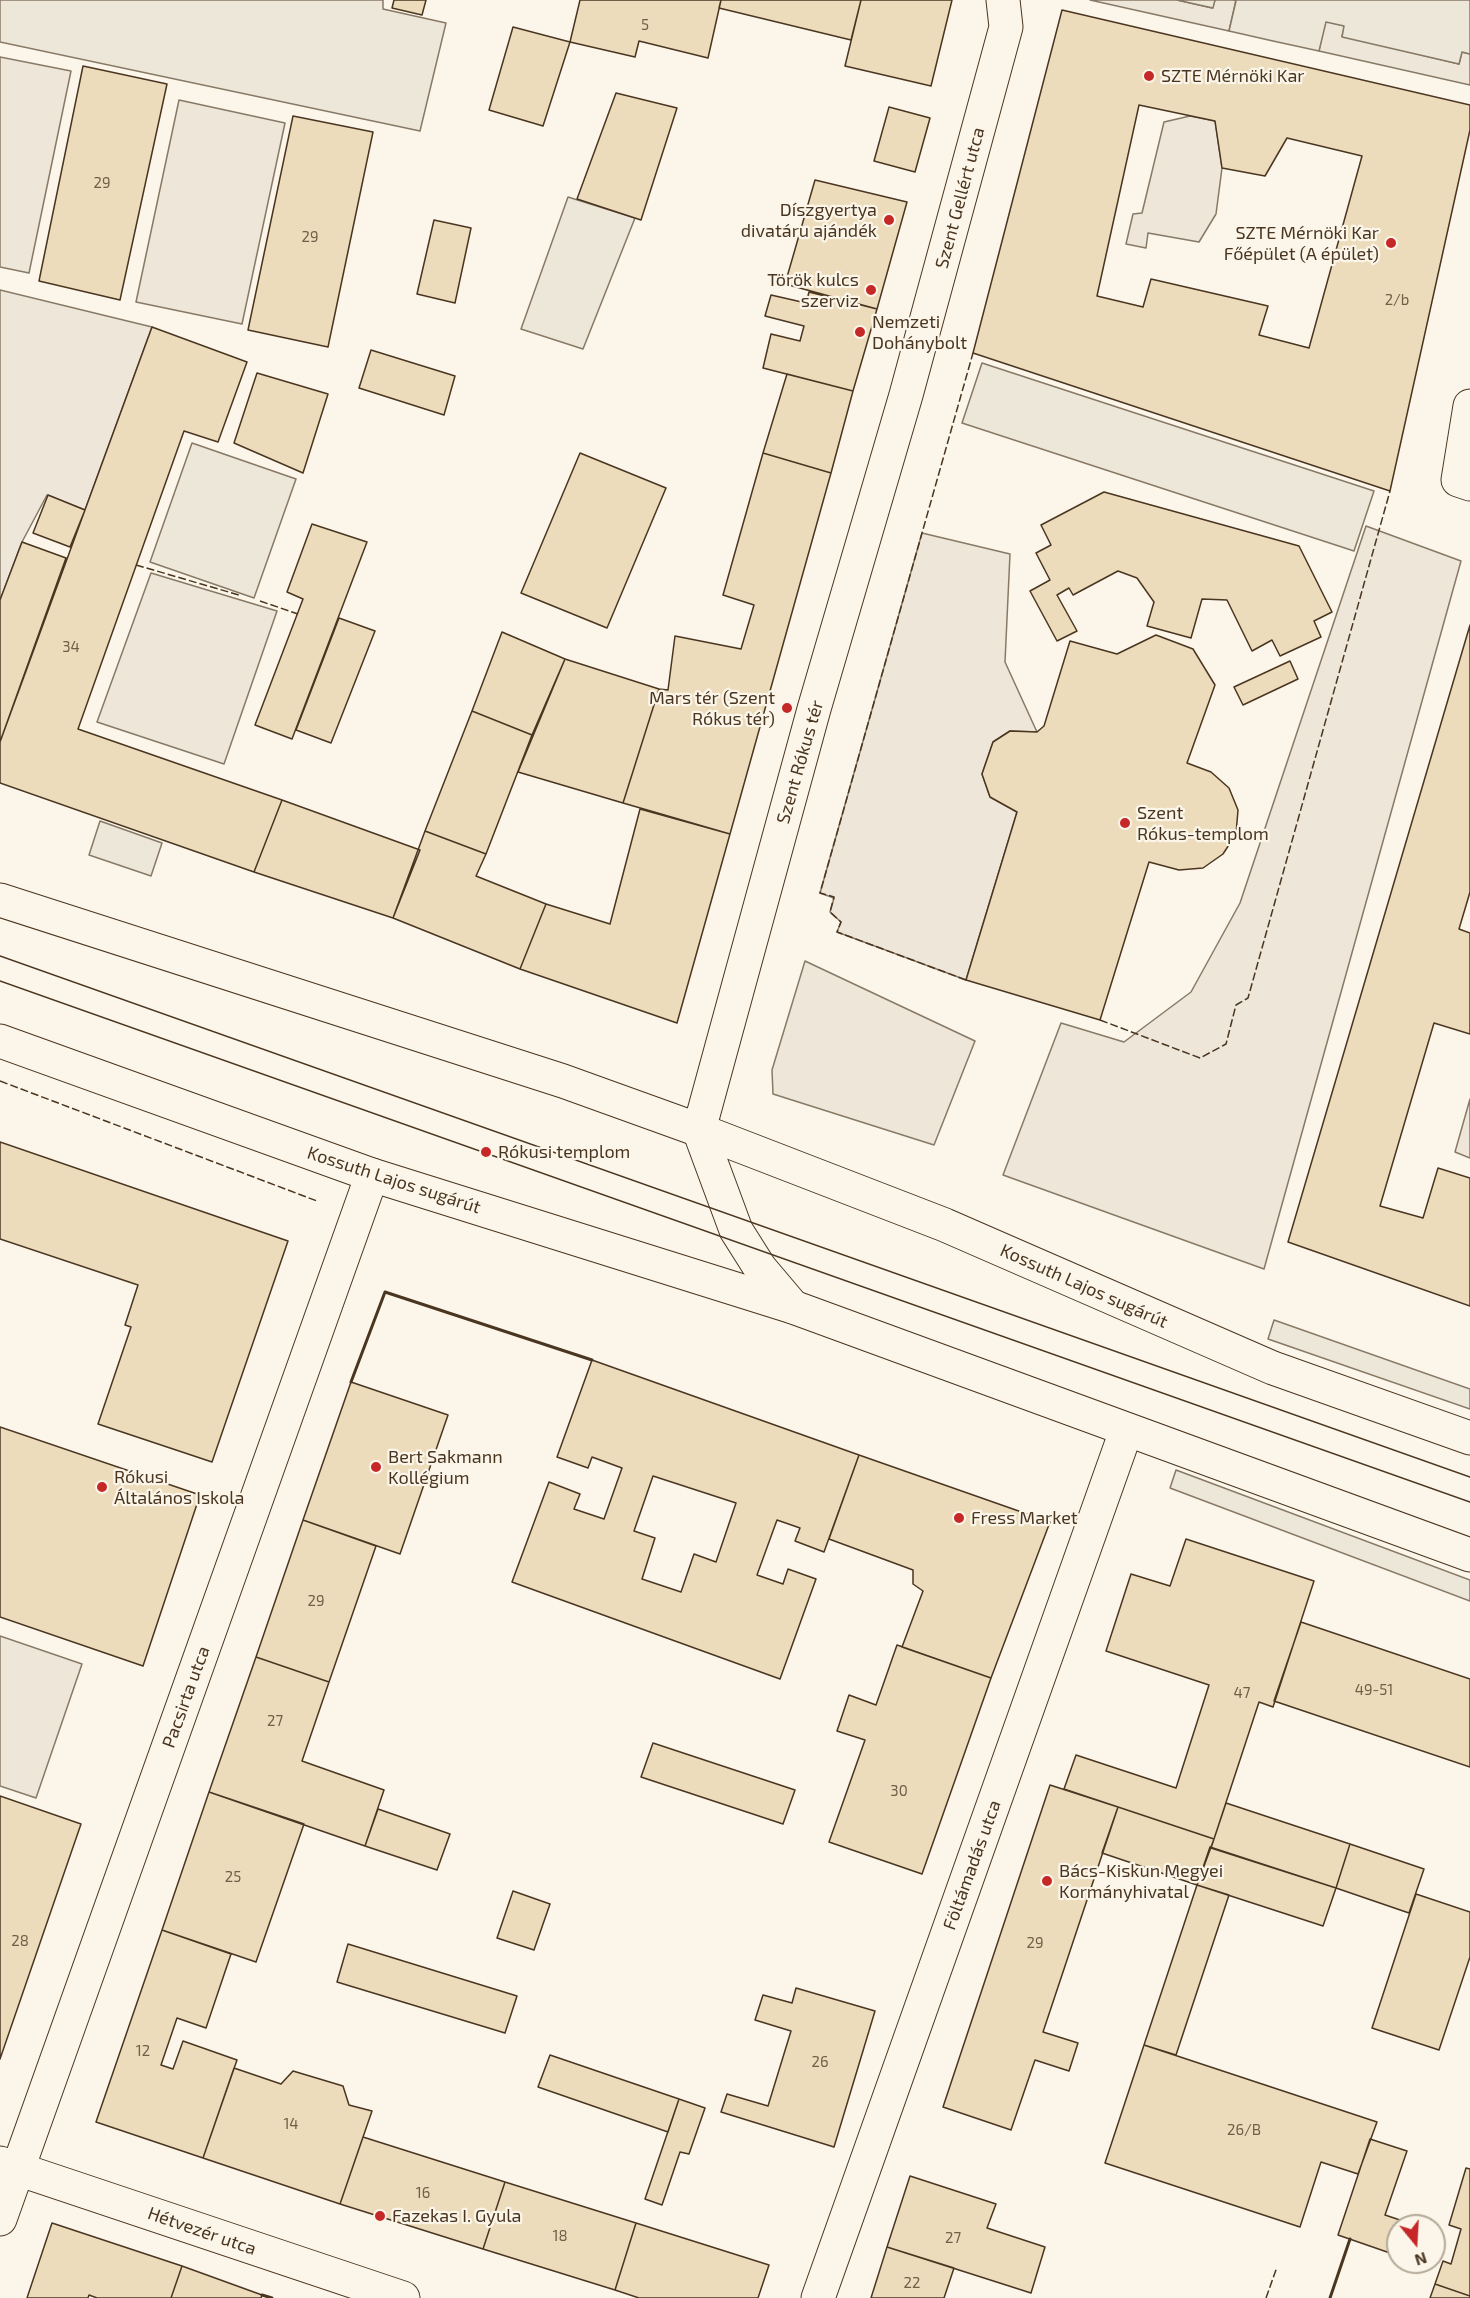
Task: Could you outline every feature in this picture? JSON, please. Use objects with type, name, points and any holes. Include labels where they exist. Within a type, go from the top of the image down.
[{"type":"street","name":"Szent Gellért utca","points":[[906,395],[1006,27],[1003,0]]},
{"type":"street","name":"Szent Rókus tér","points":[[699,1130],[814,708],[906,395]]},
{"type":"street","points":[[1464,482],[1470,406]]},
{"type":"street","name":"Kossuth Lajos sugárút","points":[[0,900],[563,1081],[699,1130],[945,1225],[1273,1368],[1470,1438]]},
{"type":"street","name":"Kossuth Lajos sugárút","points":[[0,1041],[372,1175],[793,1307],[1470,1556]]},
{"type":"street","name":"Kossuth Lajos sugárút","points":[[699,1130],[736,1230],[760,1268],[793,1307]]},
{"type":"street","name":"Pacsirta utca","points":[[0,2219],[9,2166],[372,1175]]},
{"type":"street","name":"Föltámadás utca","points":[[818,2298],[1126,1431]]},
{"type":"street","name":"Hétvezér utca","points":[[9,2166],[403,2298]]},
{"type":"shaded area","points":[[0,0],[383,0],[383,9],[446,23],[420,131],[0,42]]},
{"type":"shaded area","points":[[1090,0],[1177,0],[1212,8],[1215,0],[1236,0],[1229,31]]},
{"type":"shaded area","points":[[1177,0],[1215,0],[1213,8]]},
{"type":"shaded area","points":[[1234,0],[1470,0],[1470,54],[1462,52],[1459,64],[1342,37],[1344,26],[1326,22],[1319,51],[1229,31],[1236,1]]},
{"type":"shaded area","points":[[1325,21],[1345,26],[1342,36],[1459,64],[1462,52],[1470,54],[1470,85],[1319,51]]},
{"type":"shaded area","points":[[0,57],[71,71],[29,273],[0,267]]},
{"type":"shaded area","points":[[179,100],[285,123],[242,324],[136,302]]},
{"type":"shaded area","points":[[1190,116],[1215,121],[1222,168],[1216,214],[1199,242],[1148,233],[1146,248],[1126,244],[1133,214],[1142,213],[1164,122]]},
{"type":"shaded area","points":[[568,197],[635,218],[583,349],[521,329]]},
{"type":"shaded area","points":[[0,290],[152,327],[85,510],[47,495],[22,542],[0,600]]},
{"type":"shaded area","points":[[982,363],[1374,491],[1354,551],[962,423]]},
{"type":"shaded area","points":[[192,443],[296,479],[254,598],[150,562]]},
{"type":"shaded area","points":[[1366,526],[1461,561],[1264,1269],[1003,1175],[1061,1023],[1124,1042],[1191,992],[1240,903]]},
{"type":"shaded area","points":[[922,533],[1010,554],[1005,662],[1037,732],[1010,731],[993,742],[982,774],[990,797],[1017,812],[966,980],[837,932],[841,922],[830,912],[834,898],[820,893]]},
{"type":"shaded area","points":[[151,573],[277,611],[224,764],[97,722]]},
{"type":"shaded area","points":[[100,821],[162,843],[151,876],[89,855]]},
{"type":"shaded area","points":[[805,961],[975,1041],[934,1145],[773,1094],[772,1070]]},
{"type":"shaded area","points":[[1470,1099],[1470,1158],[1455,1152]]},
{"type":"shaded area","points":[[1274,1320],[1470,1389],[1470,1409],[1268,1339]]},
{"type":"shaded area","points":[[1176,1470],[1470,1580],[1470,1601],[1170,1488]]},
{"type":"shaded area","points":[[0,1636],[82,1664],[36,1798],[0,1786]]},
{"type":"building","points":[[394,0],[426,0],[422,15],[392,8]]},
{"type":"building","points":[[580,0],[721,0],[708,58],[639,41],[635,57],[570,42]]},
{"type":"building","points":[[721,0],[861,0],[851,40],[719,8]]},
{"type":"building","points":[[861,0],[952,0],[931,86],[845,66]]},
{"type":"building","name":"SZTE Mérnöki Kar Főépület (A épület)","points":[[1062,10],[1470,105],[1470,130],[1390,491],[973,353]],"holes":[[[1139,105],[1215,121],[1222,168],[1265,176],[1287,138],[1362,156],[1309,348],[1259,335],[1268,306],[1151,279],[1143,307],[1097,296]]]},
{"type":"building","points":[[513,27],[570,42],[543,126],[489,110]]},
{"type":"building","points":[[83,66],[167,84],[120,300],[39,281]]},
{"type":"building","points":[[616,93],[677,108],[641,220],[577,199]]},
{"type":"building","points":[[889,107],[930,118],[915,172],[874,161]]},
{"type":"building","points":[[293,116],[373,132],[328,347],[248,330]]},
{"type":"building","points":[[815,180],[907,202],[877,309],[785,284]]},
{"type":"building","points":[[434,220],[471,228],[455,303],[417,294]]},
{"type":"building","points":[[809,292],[877,309],[853,391],[763,368],[771,334],[800,341],[804,326],[765,316],[771,295],[806,303]]},
{"type":"building","points":[[152,327],[247,362],[218,442],[184,431],[78,729],[282,800],[254,872],[0,783],[0,742]]},
{"type":"building","points":[[371,350],[455,376],[444,415],[359,388]]},
{"type":"building","points":[[257,373],[328,394],[303,473],[234,443]]},
{"type":"building","points":[[787,374],[853,391],[831,473],[763,453]]},
{"type":"building","points":[[580,453],[666,488],[607,628],[521,593]]},
{"type":"building","points":[[763,453],[831,473],[730,834],[623,803],[659,689],[668,690],[675,636],[741,649],[754,605],[723,595]]},
{"type":"building","points":[[1104,492],[1299,546],[1332,612],[1314,621],[1321,637],[1280,656],[1272,640],[1252,651],[1227,600],[1202,599],[1191,638],[1147,626],[1154,602],[1137,578],[1118,571],[1073,595],[1069,588],[1057,595],[1077,631],[1057,641],[1030,591],[1050,580],[1036,553],[1051,545],[1041,525]]},
{"type":"building","points":[[48,495],[85,510],[70,547],[33,533]]},
{"type":"building","points":[[312,524],[367,542],[292,739],[255,725],[303,599],[287,592]]},
{"type":"building","points":[[22,542],[66,558],[0,742],[0,600]]},
{"type":"building","points":[[339,618],[375,631],[331,743],[296,730]]},
{"type":"building","points":[[1470,625],[1470,892],[1459,929],[1470,933],[1470,1034],[1434,1023],[1380,1206],[1423,1218],[1438,1168],[1470,1178],[1470,1306],[1288,1242]]},
{"type":"building","points":[[502,632],[565,659],[532,735],[472,711]]},
{"type":"building","name":"Szent Rókus-templom","points":[[1156,635],[1193,649],[1215,685],[1187,763],[1211,772],[1229,788],[1238,810],[1236,834],[1223,854],[1203,868],[1179,870],[1149,862],[1100,1020],[966,980],[1017,812],[990,797],[982,774],[993,742],[1010,731],[1037,732],[1044,726],[1070,641],[1117,654]]},
{"type":"building","points":[[565,659],[659,689],[623,803],[518,772]]},
{"type":"building","points":[[1290,661],[1298,679],[1243,705],[1234,687]]},
{"type":"building","points":[[472,711],[532,735],[486,854],[425,831]]},
{"type":"building","points":[[282,800],[420,850],[393,918],[254,872]]},
{"type":"building","points":[[640,809],[730,834],[677,1023],[520,969],[546,904],[610,924]]},
{"type":"building","points":[[425,831],[486,854],[476,876],[546,904],[520,969],[393,918]]},
{"type":"building","points":[[0,1142],[288,1241],[212,1462],[98,1424],[131,1327],[125,1325],[138,1285],[0,1239]]},
{"type":"building","points":[[592,1360],[859,1455],[824,1552],[795,1541],[800,1528],[777,1520],[757,1575],[783,1584],[788,1569],[816,1579],[780,1679],[512,1582],[549,1482],[580,1494],[574,1509],[604,1519],[622,1468],[592,1457],[588,1468],[557,1457]],"holes":[[[653,1476],[736,1503],[716,1562],[694,1554],[681,1592],[642,1579],[655,1538],[634,1531]]]},
{"type":"building","name":"Bert Sakmann Kollégium","points":[[351,1382],[448,1415],[400,1554],[303,1520]]},
{"type":"building","points":[[0,1427],[200,1495],[143,1666],[0,1617]]},
{"type":"building","points":[[859,1455],[1050,1522],[991,1678],[902,1647],[923,1591],[913,1584],[913,1570],[829,1539]]},
{"type":"building","points":[[303,1520],[376,1546],[329,1682],[256,1657]]},
{"type":"building","points":[[1186,1539],[1314,1581],[1273,1707],[1259,1702],[1214,1839],[1064,1789],[1076,1755],[1176,1788],[1209,1685],[1106,1651],[1131,1574],[1170,1586]]},
{"type":"building","points":[[1301,1622],[1470,1679],[1470,1767],[1274,1701]]},
{"type":"building","points":[[897,1645],[991,1678],[922,1874],[829,1842],[865,1740],[837,1731],[849,1695],[876,1705]]},
{"type":"building","points":[[256,1657],[329,1682],[302,1761],[384,1790],[365,1846],[209,1792]]},
{"type":"building","points":[[653,1743],[795,1790],[783,1824],[641,1777]]},
{"type":"building","points":[[1050,1785],[1118,1807],[1043,2032],[1078,2043],[1069,2071],[1035,2060],[1011,2130],[943,2107]]},
{"type":"building","points":[[209,1792],[304,1824],[256,1962],[162,1930]]},
{"type":"building","points":[[0,1796],[81,1824],[0,2059]]},
{"type":"building","points":[[1226,1803],[1350,1844],[1336,1888],[1211,1848]]},
{"type":"building","points":[[1118,1807],[1214,1839],[1197,1885],[1102,1853]]},
{"type":"building","points":[[378,1809],[450,1834],[437,1870],[365,1846]]},
{"type":"building","points":[[1350,1844],[1424,1869],[1409,1913],[1336,1888]]},
{"type":"building","points":[[1210,1847],[1336,1888],[1323,1926],[1197,1885]]},
{"type":"building","points":[[1197,1885],[1229,1895],[1176,2055],[1144,2045]]},
{"type":"building","points":[[513,1891],[550,1904],[534,1950],[497,1938]]},
{"type":"building","points":[[1416,1894],[1470,1912],[1470,1957],[1439,2050],[1372,2028]]},
{"type":"building","points":[[162,1930],[231,1954],[206,2028],[177,2018],[161,2065],[173,2069],[183,2041],[237,2060],[203,2158],[96,2122]]},
{"type":"building","points":[[348,1944],[517,1996],[505,2033],[337,1982]]},
{"type":"building","points":[[796,1988],[875,2011],[834,2147],[721,2112],[727,2094],[768,2106],[791,2031],[755,2020],[763,1995],[792,2003]]},
{"type":"building","points":[[1144,2045],[1377,2122],[1358,2174],[1321,2162],[1300,2227],[1105,2163]]},
{"type":"building","points":[[550,2055],[679,2099],[668,2132],[538,2087]]},
{"type":"building","points":[[234,2068],[281,2084],[293,2071],[343,2086],[349,2105],[372,2111],[340,2204],[203,2158]]},
{"type":"building","points":[[679,2099],[705,2108],[689,2154],[680,2152],[662,2205],[645,2199]]},
{"type":"building","points":[[363,2137],[505,2182],[483,2249],[340,2204]]},
{"type":"building","points":[[1370,2139],[1407,2151],[1385,2215],[1386,2252],[1338,2235]]},
{"type":"building","points":[[1466,2168],[1470,2169],[1470,2296],[1435,2284],[1438,2274],[1446,2274],[1446,2262],[1451,2264],[1461,2229],[1449,2225]]},
{"type":"building","points":[[910,2176],[996,2204],[987,2228],[1045,2247],[1031,2293],[887,2247]]},
{"type":"building","points":[[505,2182],[636,2223],[615,2290],[483,2249]]},
{"type":"building","points":[[52,2223],[182,2266],[171,2298],[97,2298],[89,2295],[88,2298],[27,2298]]},
{"type":"building","points":[[636,2223],[769,2265],[758,2298],[639,2298],[615,2290]]},
{"type":"building","points":[[887,2247],[954,2268],[944,2298],[871,2298]]},
{"type":"building","points":[[182,2266],[262,2295],[261,2298],[171,2298]]},
{"type":"building","points":[[1435,2284],[1470,2296],[1470,2298],[1430,2298]]},
{"type":"tram line","points":[[0,956],[1470,1477]]},
{"type":"tram line","points":[[0,981],[1470,1502]]},
{"type":"fence","points":[[966,980],[837,932],[841,922],[830,912],[834,897],[820,893],[973,353]]},
{"type":"fence","points":[[1100,1020],[1200,1058],[1226,1044],[1236,1005],[1248,998],[1390,491]]},
{"type":"fence","points":[[136,565],[239,595]]},
{"type":"fence","points":[[260,601],[298,614]]},
{"type":"fence","points":[[0,1081],[317,1201]]},
{"type":"fence","points":[[1266,2298],[1277,2267]]},
{"type":"wall","points":[[351,1382],[385,1292],[592,1360]]},
{"type":"wall","points":[[1330,2298],[1350,2239]]},
{"type":"wall","points":[[262,2295],[272,2298]]},
{"type":"place","name":"SZTE Mérnöki Kar","points":[[1149,76]]},
{"type":"place","name":"Díszgyertya divatáru ajándék","points":[[889,220]]},
{"type":"place","name":"SZTE Mérnöki Kar Főépület (A épület)","points":[[1391,243]]},
{"type":"place","name":"Török kulcs szerviz","points":[[871,290]]},
{"type":"place","name":"Nemzeti Dohánybolt","points":[[860,332]]},
{"type":"place","name":"Mars tér (Szent Rókus tér)","points":[[787,708]]},
{"type":"place","name":"Szent Rókus-templom","points":[[1125,823]]},
{"type":"place","name":"Rókusi templom","points":[[486,1152]]},
{"type":"place","name":"Bert Sakmann Kollégium","points":[[376,1467]]},
{"type":"place","name":"Rókusi Általános Iskola","points":[[102,1487]]},
{"type":"place","name":"Fress Market","points":[[959,1518]]},
{"type":"place","name":"Bács-Kiskun Megyei Kormányhivatal","points":[[1047,1881]]},
{"type":"place","name":"Fazekas I. Gyula","points":[[380,2216]]}]
